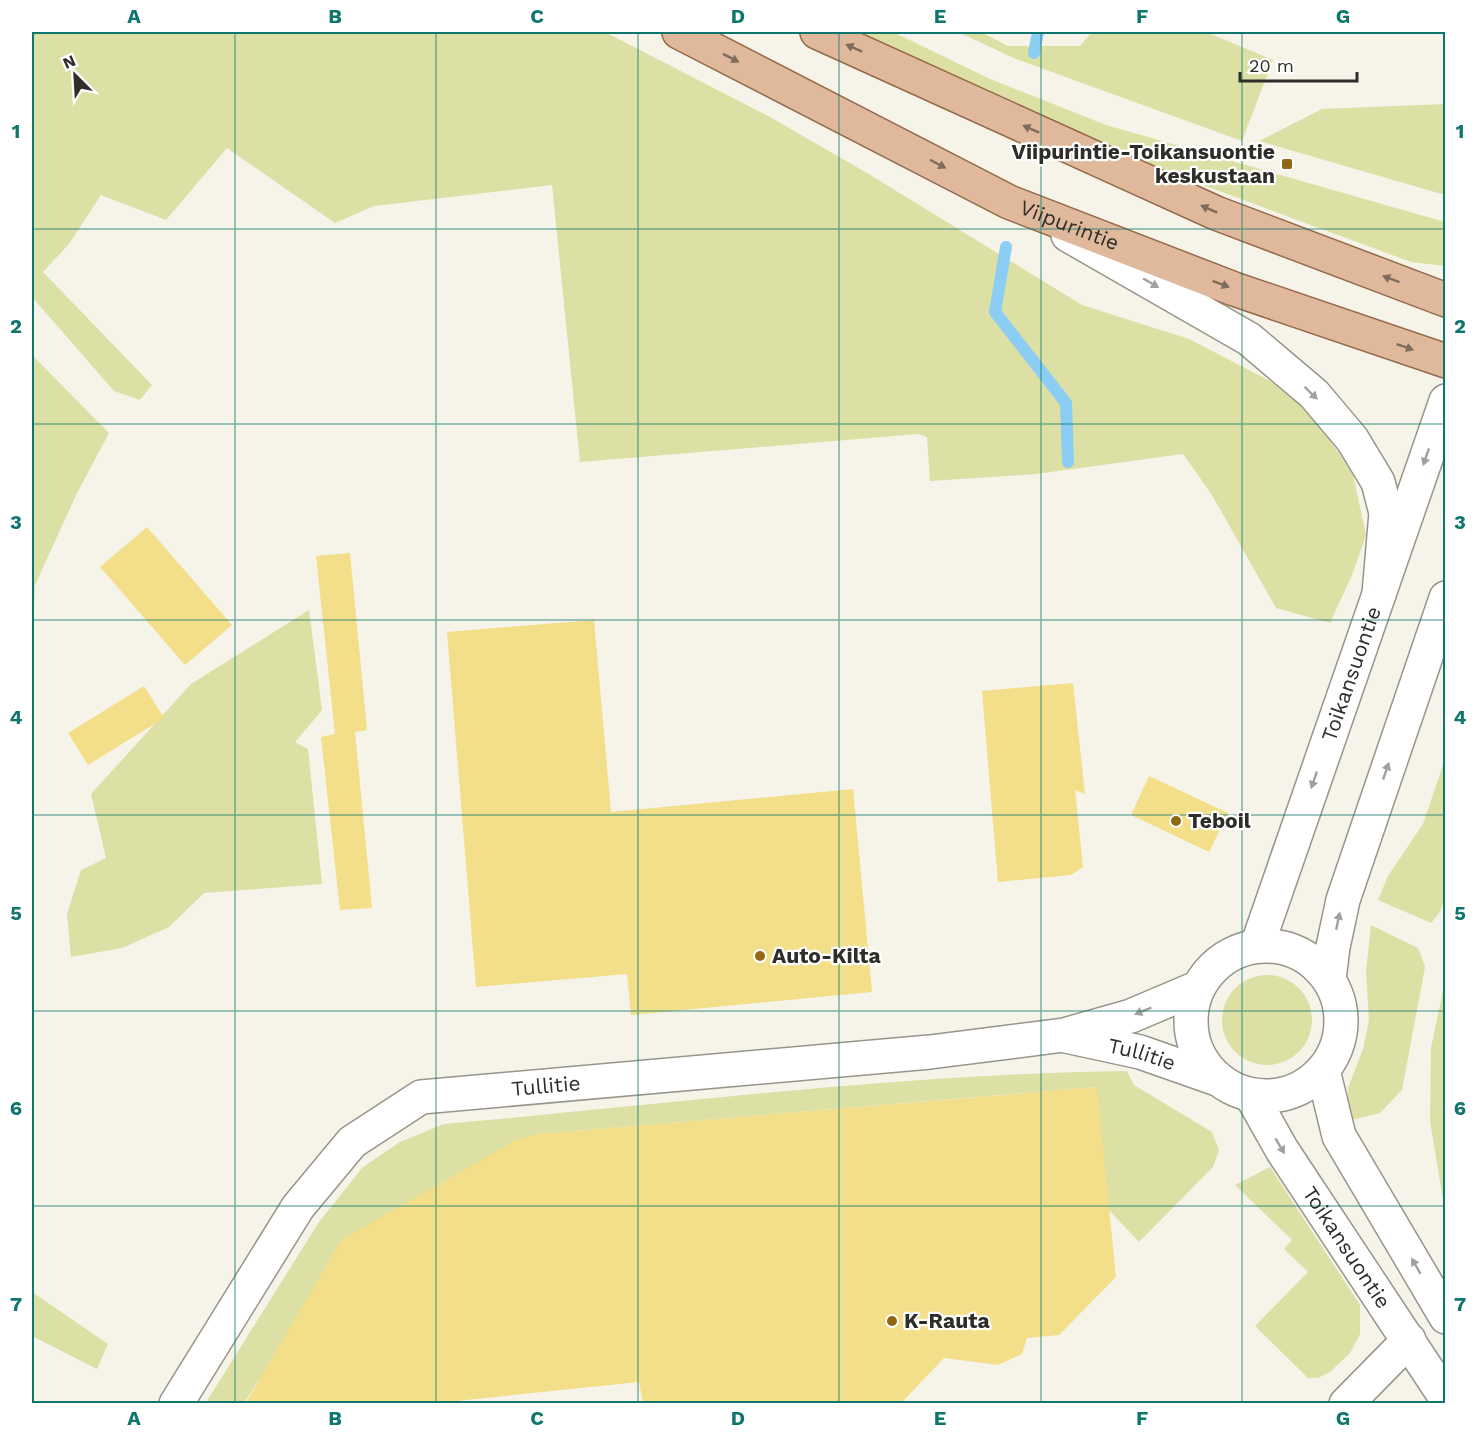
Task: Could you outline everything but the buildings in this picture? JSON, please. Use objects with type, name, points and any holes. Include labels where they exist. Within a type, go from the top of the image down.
[{"type":"main road","name":"Viipurintie","points":[[679,32],[1010,202],[1234,289],[1446,362]]},
{"type":"main road","points":[[817,32],[1216,213],[1446,300]]},
{"type":"main road","points":[[1010,202],[1249,339],[1314,394],[1352,439],[1378,483],[1386,513],[1379,594]]},
{"type":"main road","name":"Toikansuontie","points":[[1257,946],[1446,402]]},
{"type":"main road","points":[[1329,979],[1343,900],[1443,610]]},
{"type":"main road","points":[[1257,946],[1278,946],[1298,952],[1315,964],[1329,979],[1338,1001],[1341,1026],[1335,1050],[1323,1070],[1308,1083],[1290,1092],[1251,1095],[1217,1079],[1201,1060],[1192,1036],[1190,1012],[1197,988],[1212,968],[1233,953],[1257,946]]},
{"type":"main road","name":"Tullitie","points":[[176,1404],[298,1207],[352,1142],[421,1097],[930,1052],[1065,1035],[1131,1016],[1197,988]]},
{"type":"main road","name":"Tullitie","points":[[1065,1035],[1140,1052],[1217,1079]]},
{"type":"main road","points":[[1323,1070],[1340,1136],[1446,1317]]},
{"type":"main road","name":"Toikansuontie","points":[[1251,1095],[1282,1150],[1446,1398]]},
{"type":"main road","points":[[1346,1404],[1408,1340]]},
{"type":"green space","points":[[32,32],[605,32],[770,117],[867,173],[1082,305],[1189,339],[1276,384],[1317,420],[1353,475],[1366,535],[1352,575],[1330,623],[1276,608],[1212,495],[1183,454],[1036,474],[930,481],[927,437],[918,434],[580,462],[552,185],[374,206],[335,223],[227,148],[166,220],[101,195],[69,244],[43,272],[152,385],[140,400],[114,391],[32,297]]},
{"type":"green space","points":[[858,32],[893,32],[990,79],[1106,125],[1445,222],[1445,266],[1411,262],[1154,167]]},
{"type":"green space","points":[[958,32],[981,32],[1008,46],[1080,46],[1092,32],[1206,32],[1273,60],[1242,141],[1016,59]]},
{"type":"green space","points":[[1445,104],[1445,195],[1259,141],[1322,109]]},
{"type":"green space","points":[[32,355],[109,433],[77,493],[35,585],[32,655]]},
{"type":"green space","points":[[309,610],[322,710],[295,742],[308,749],[322,884],[204,893],[169,927],[122,948],[71,957],[67,914],[81,870],[106,858],[91,794],[191,684]]},
{"type":"green space","points":[[1445,759],[1445,898],[1440,912],[1431,923],[1378,900],[1388,876],[1423,824]]},
{"type":"green space","points":[[1371,925],[1418,948],[1425,967],[1402,1090],[1380,1113],[1347,1121],[1348,1088],[1363,1049],[1369,1020],[1366,972]]},
{"type":"green space","points":[[1267,975],[1284,978],[1299,988],[1309,1003],[1312,1020],[1309,1037],[1299,1052],[1284,1062],[1267,1065],[1250,1062],[1235,1052],[1225,1037],[1222,1020],[1225,1003],[1235,988],[1250,978]]},
{"type":"green space","points":[[1445,981],[1445,1212],[1430,1121],[1431,1048]]},
{"type":"green space","points":[[1127,1071],[1134,1085],[1212,1132],[1219,1150],[1213,1167],[1139,1242],[1109,1210],[1096,1087],[537,1134],[516,1141],[258,1381],[244,1403],[205,1404],[319,1222],[363,1167],[400,1142],[444,1124],[871,1084],[1042,1073]]},
{"type":"green space","points":[[1270,1167],[1360,1305],[1360,1334],[1350,1353],[1330,1372],[1318,1378],[1308,1378],[1255,1326],[1308,1272],[1284,1249],[1292,1240],[1235,1185]]},
{"type":"green space","points":[[32,1292],[108,1344],[97,1369],[32,1336]]},
{"type":"waterway","points":[[1034,53],[1038,32]]},
{"type":"waterway","points":[[1006,247],[995,312],[1066,403],[1068,462]]},
{"type":"place","name":"Viipurintie-Toikansuontie keskustaan","points":[[1287,164]]},
{"type":"place","name":"Teboil","points":[[1176,821]]},
{"type":"place","name":"Auto-Kilta","points":[[760,956]]},
{"type":"place","name":"K-Rauta","points":[[892,1321]]}]
